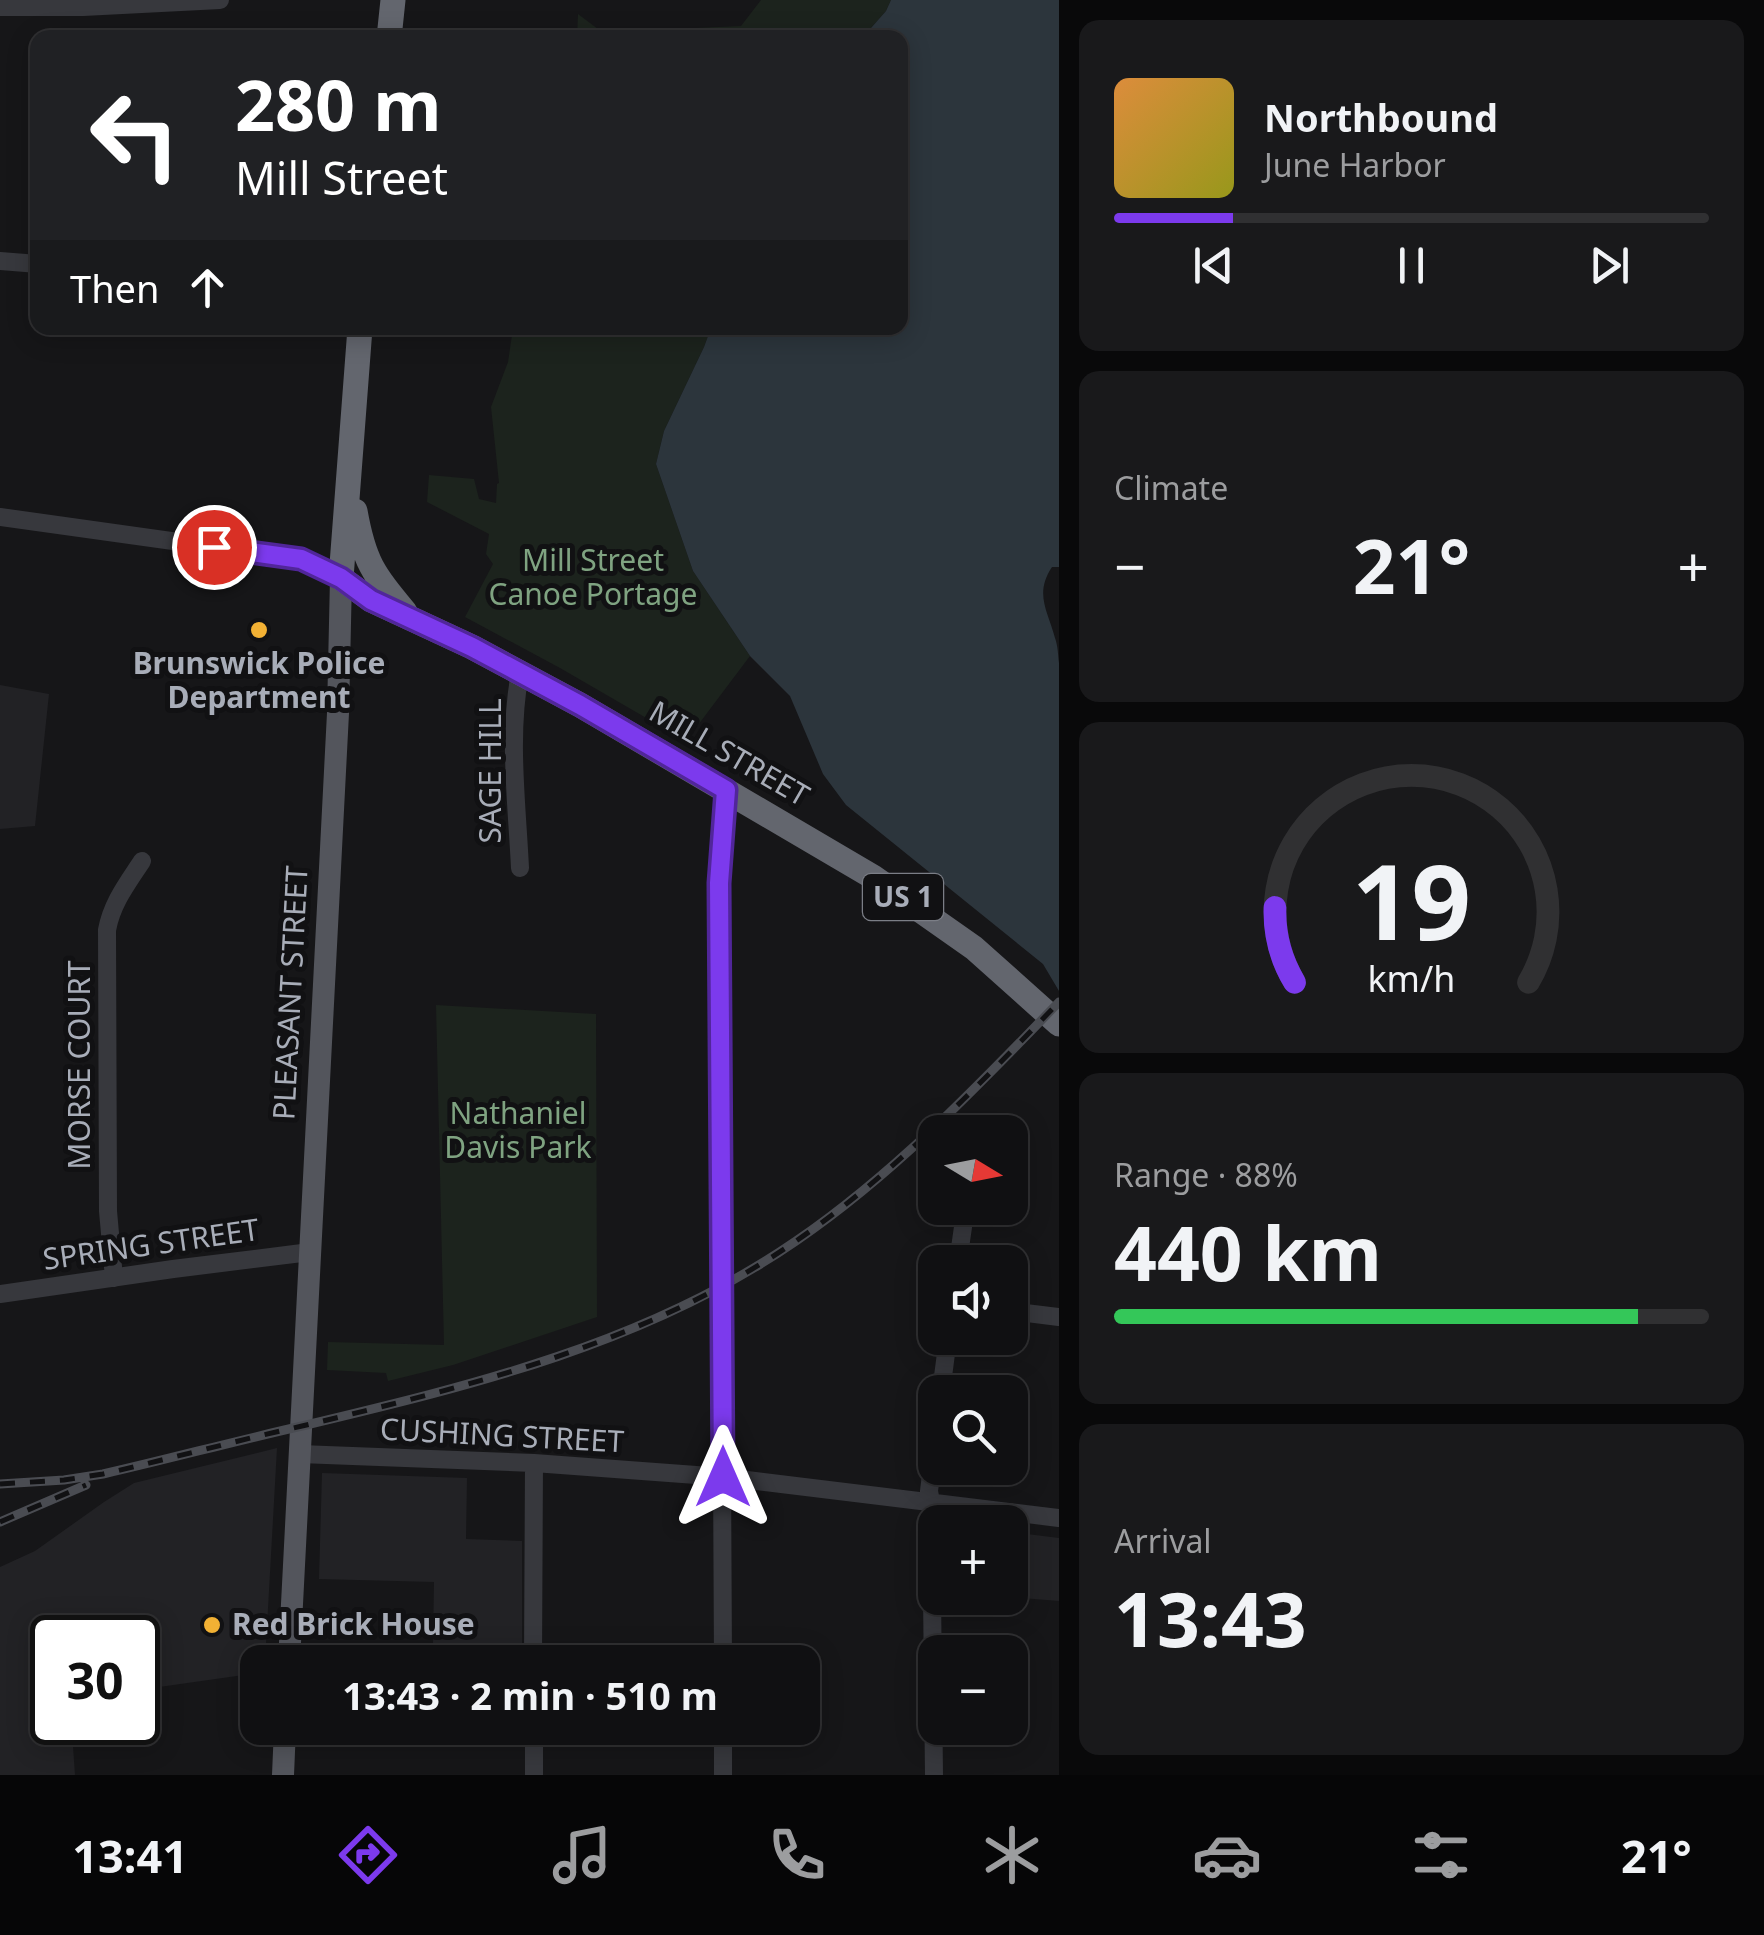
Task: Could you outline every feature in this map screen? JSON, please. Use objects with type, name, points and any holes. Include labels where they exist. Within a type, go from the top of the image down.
[{"type":"highway","points":[[390,30],[393,0]]},
{"type":"highway","name":"PLEASANT STREET","points":[[341,578],[359,335]]},
{"type":"highway","name":"US 1","points":[[348,470],[364,555],[408,616]]},
{"type":"highway","name":"MILL STREET","points":[[341,578],[371,600],[520,673],[873,877],[1000,970],[1059,1024]]},
{"type":"main road","name":"PLEASANT STREET","points":[[289,1645],[338,713],[341,578]]},
{"type":"main road","points":[[283,1775],[284,1745]]},
{"type":"street","points":[[0,7],[220,0]]},
{"type":"street","points":[[0,261],[30,263]]},
{"type":"street","points":[[0,517],[301,559],[341,578]]},
{"type":"street","name":"SAGE HILL","points":[[520,673],[514,707],[520,868]]},
{"type":"street","points":[[723,1645],[719,883],[726,790]]},
{"type":"street","name":"MORSE COURT","points":[[114,1278],[108,1212],[106,930],[116,900],[142,862]]},
{"type":"street","name":"SPRING STREET","points":[[0,1294],[310,1252]]},
{"type":"street","points":[[1028,1313],[1059,1316]]},
{"type":"street","name":"CUSHING STREET","points":[[300,1454],[534,1463],[723,1477],[1059,1518]]},
{"type":"street","points":[[534,1463],[534,1645]]},
{"type":"street","points":[[930,1485],[934,1775]]},
{"type":"street","points":[[534,1745],[534,1775]]},
{"type":"street","points":[[723,1745],[723,1775]]},
{"type":"shaded area","points":[[891,0],[1059,0],[1059,567],[1052,567],[1043,594],[1059,663],[1059,991],[1043,964],[846,805],[823,774],[790,696],[750,656],[693,571],[656,464],[664,431],[708,335],[908,335],[908,30],[869,30]]},
{"type":"shaded area","points":[[0,685],[49,694],[35,826],[0,829]]},
{"type":"shaded area","points":[[277,1448],[266,1645],[240,1645],[240,1675],[160,1687],[160,1615],[30,1615],[30,1745],[73,1745],[75,1775],[0,1775],[0,1567],[35,1551],[134,1483]]},
{"type":"shaded area","points":[[322,1473],[467,1478],[466,1539],[522,1541],[522,1645],[433,1643],[434,1582],[319,1579]]},
{"type":"shaded area","points":[[1028,1534],[1059,1538],[1059,1601],[1028,1598]]},
{"type":"green space","points":[[761,0],[891,0],[869,30],[648,30],[741,26]]},
{"type":"green space","points":[[578,14],[599,30],[577,30]]},
{"type":"green space","name":"Mill Street Canoe Portage","points":[[512,335],[708,335],[664,431],[656,464],[693,571],[750,656],[686,741],[465,617],[493,564],[486,554],[489,534],[427,502],[429,475],[474,479],[479,499],[496,503],[499,483],[491,407],[508,362]]},
{"type":"green space","name":"Nathaniel Davis Park","points":[[436,1005],[596,1014],[597,1317],[453,1365],[388,1381],[386,1373],[327,1370],[328,1342],[444,1345]]},
{"type":"railway","points":[[0,1484],[103,1474],[431,1394],[558,1356],[681,1307],[796,1241],[867,1187],[966,1097],[1059,1002]]},
{"type":"railway","points":[[0,1522],[86,1485]]},
{"type":"place","name":"Brunswick Police Department","points":[[259,630]]},
{"type":"place","name":"Red Brick House","points":[[212,1625]]},
{"type":"route","points":[[214,547],[301,559],[341,578],[371,600],[472,647],[580,705],[726,790],[719,883],[723,1477]]}]
